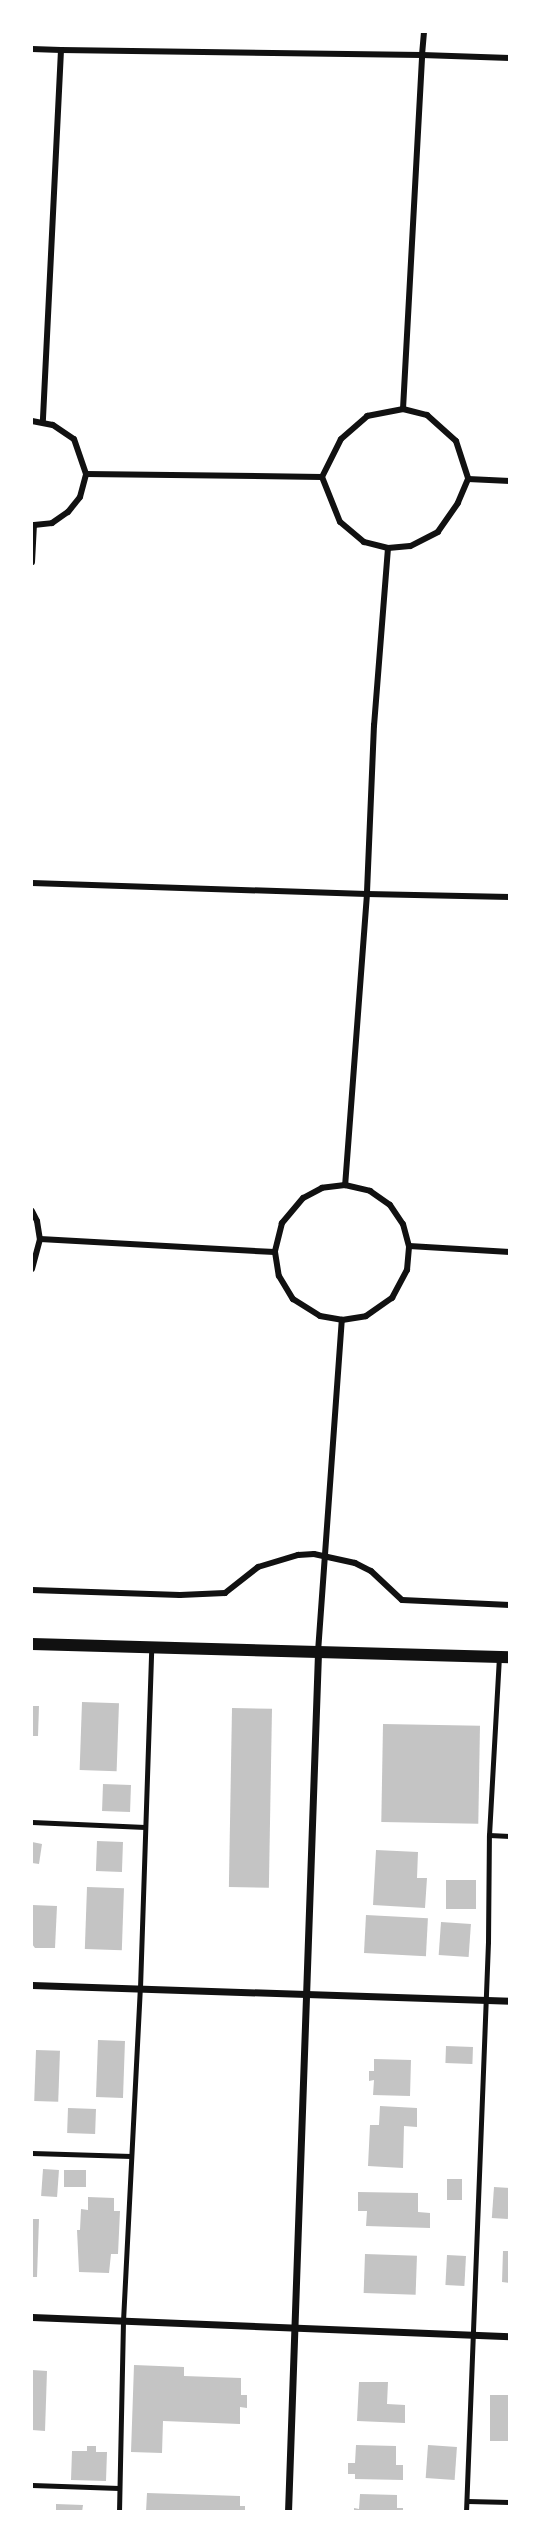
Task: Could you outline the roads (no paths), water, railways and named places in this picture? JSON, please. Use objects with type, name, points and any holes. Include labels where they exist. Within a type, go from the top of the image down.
[{"type":"street","points":[[403,409],[424,32]]},
{"type":"street","points":[[32,49],[509,58]]},
{"type":"street","points":[[43,422],[61,50]]},
{"type":"street","points":[[403,409],[426,415],[456,441],[467,479],[458,503],[438,532],[410,546],[388,548],[364,542],[340,523],[322,477],[341,439],[367,416],[403,409]]},
{"type":"street","points":[[32,421],[64,429],[74,439],[86,474],[80,496],[68,512],[52,523],[33,524],[32,562]]},
{"type":"street","points":[[86,474],[322,477]]},
{"type":"street","points":[[467,479],[509,481]]},
{"type":"street","points":[[345,1185],[367,894],[374,725],[388,548]]},
{"type":"street","points":[[32,883],[509,897]]},
{"type":"street","points":[[345,1185],[370,1191],[390,1205],[403,1224],[409,1246],[407,1270],[392,1298],[366,1316],[342,1320],[320,1316],[293,1299],[279,1276],[275,1252],[282,1223],[303,1198],[322,1188],[345,1185]]},
{"type":"street","points":[[32,1211],[40,1239],[32,1269]]},
{"type":"street","points":[[40,1239],[275,1252]]},
{"type":"street","points":[[409,1246],[509,1252]]},
{"type":"street","points":[[288,2511],[318,1652],[342,1320]]},
{"type":"street","points":[[32,1590],[225,1593],[258,1567],[298,1555],[355,1563],[371,1572],[402,1600],[509,1605]]},
{"type":"street","points":[[32,1644],[504,1657]]},
{"type":"street","points":[[32,1984],[509,2001]]},
{"type":"street","points":[[32,2317],[509,2336]]},
{"type":"lane","points":[[119,2511],[122,2321],[140,1988],[151,1647]]},
{"type":"lane","points":[[466,2511],[489,1835],[504,1657]]},
{"type":"lane","points":[[32,1822],[145,1827]]},
{"type":"lane","points":[[489,1835],[509,1836]]},
{"type":"lane","points":[[32,2153],[131,2156]]},
{"type":"lane","points":[[32,2485],[119,2488]]},
{"type":"lane","points":[[467,2501],[509,2502]]}]
